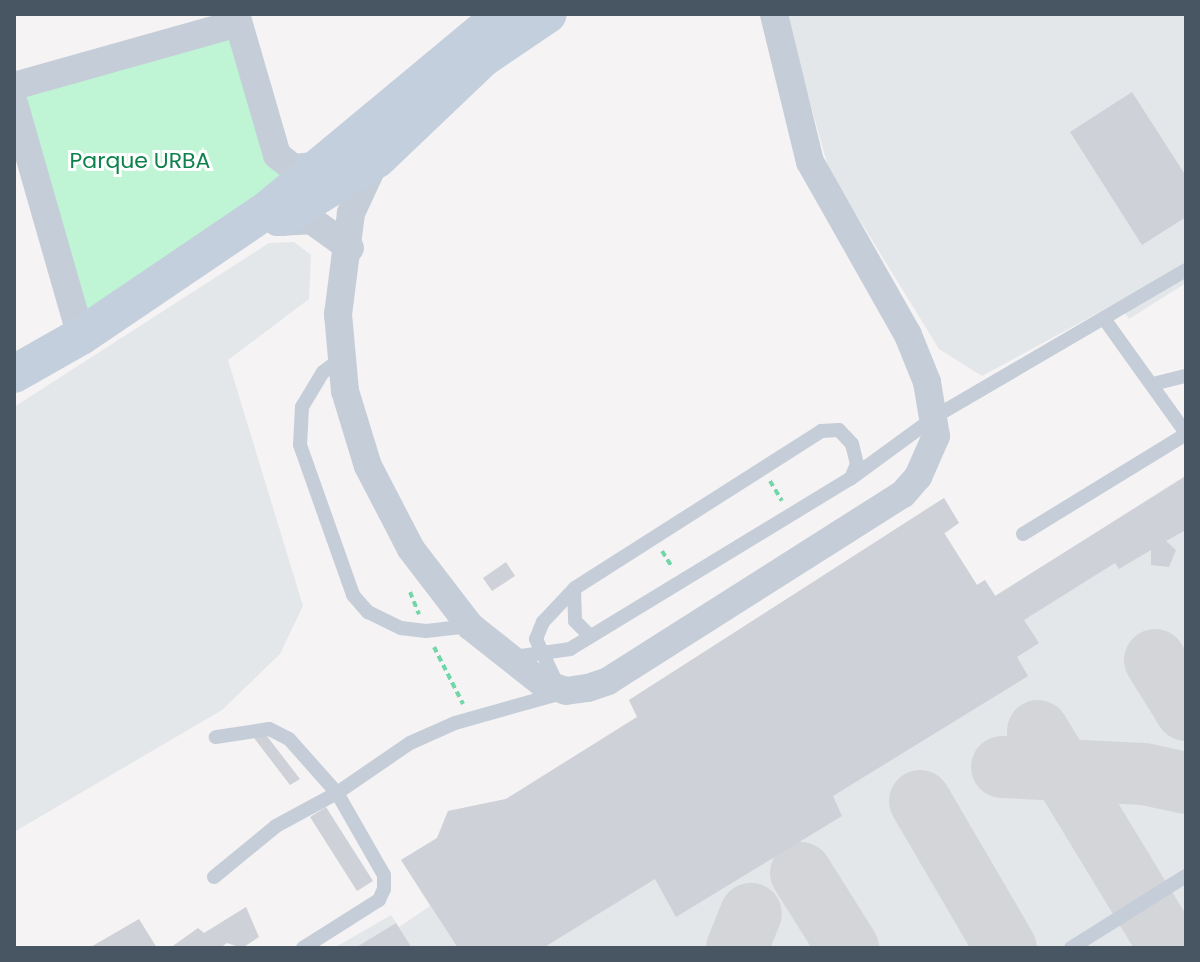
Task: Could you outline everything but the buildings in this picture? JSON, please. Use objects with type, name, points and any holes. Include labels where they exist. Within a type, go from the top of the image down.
[{"type":"main road","points":[[14,374],[81,336],[164,281],[318,166],[504,20],[548,14]]},
{"type":"main road","points":[[164,281],[273,222],[377,159],[504,20]]},
{"type":"street","points":[[423,81],[377,159],[351,213],[350,248],[338,314],[339,360],[368,466],[390,513],[442,596],[470,626],[514,657],[542,683],[566,691],[608,681],[903,494],[929,457],[936,416],[908,335],[810,162],[774,14]]},
{"type":"street","points":[[14,86],[237,18],[277,155],[293,168],[318,166]]},
{"type":"street","points":[[14,103],[81,336]]},
{"type":"street","points":[[273,222],[311,220],[350,248]]},
{"type":"lane","points":[[514,657],[542,656],[590,636],[850,479],[936,416],[1186,270]]},
{"type":"lane","points":[[1023,534],[1186,433],[1105,320]]},
{"type":"lane","points":[[339,360],[323,372],[302,407],[300,445],[353,595],[368,612],[401,628],[426,631],[470,626]]},
{"type":"lane","points":[[1153,384],[1186,376]]},
{"type":"lane","points":[[566,691],[556,684],[542,656],[538,631],[575,588],[821,431],[839,430],[852,444],[857,464],[850,479]]},
{"type":"lane","points":[[575,588],[575,621],[590,636]]},
{"type":"lane","points":[[214,877],[276,826],[337,793],[410,743],[478,716],[566,691]]},
{"type":"lane","points":[[216,737],[269,729],[289,739],[337,793],[384,875],[384,889],[379,900],[303,948]]},
{"type":"lane","points":[[1071,948],[1186,876]]},
{"type":"shaded area","points":[[785,14],[1186,14],[1186,283],[1129,319],[1118,302],[982,376],[939,349],[829,170]]},
{"type":"shaded area","points":[[294,242],[311,255],[309,299],[228,360],[303,606],[280,654],[222,710],[14,832],[14,407],[269,243]]},
{"type":"shaded area","points":[[1186,475],[1186,948],[334,948],[391,915],[399,927],[430,906],[401,860],[437,838],[448,811],[506,799],[637,717],[629,700],[944,498],[959,523],[945,534],[977,585],[985,580],[996,596]]},
{"type":"green space","name":"Parque URBA","points":[[232,33],[270,164],[286,176],[82,320],[17,92]]},
{"type":"taxiway","points":[[1155,660],[1186,710]]},
{"type":"taxiway","points":[[1038,731],[1170,948]]},
{"type":"taxiway","points":[[1002,767],[1144,774],[1186,783]]},
{"type":"taxiway","points":[[920,801],[1006,948]]},
{"type":"taxiway","points":[[801,873],[848,948]]},
{"type":"taxiway","points":[[737,948],[751,914]]}]
